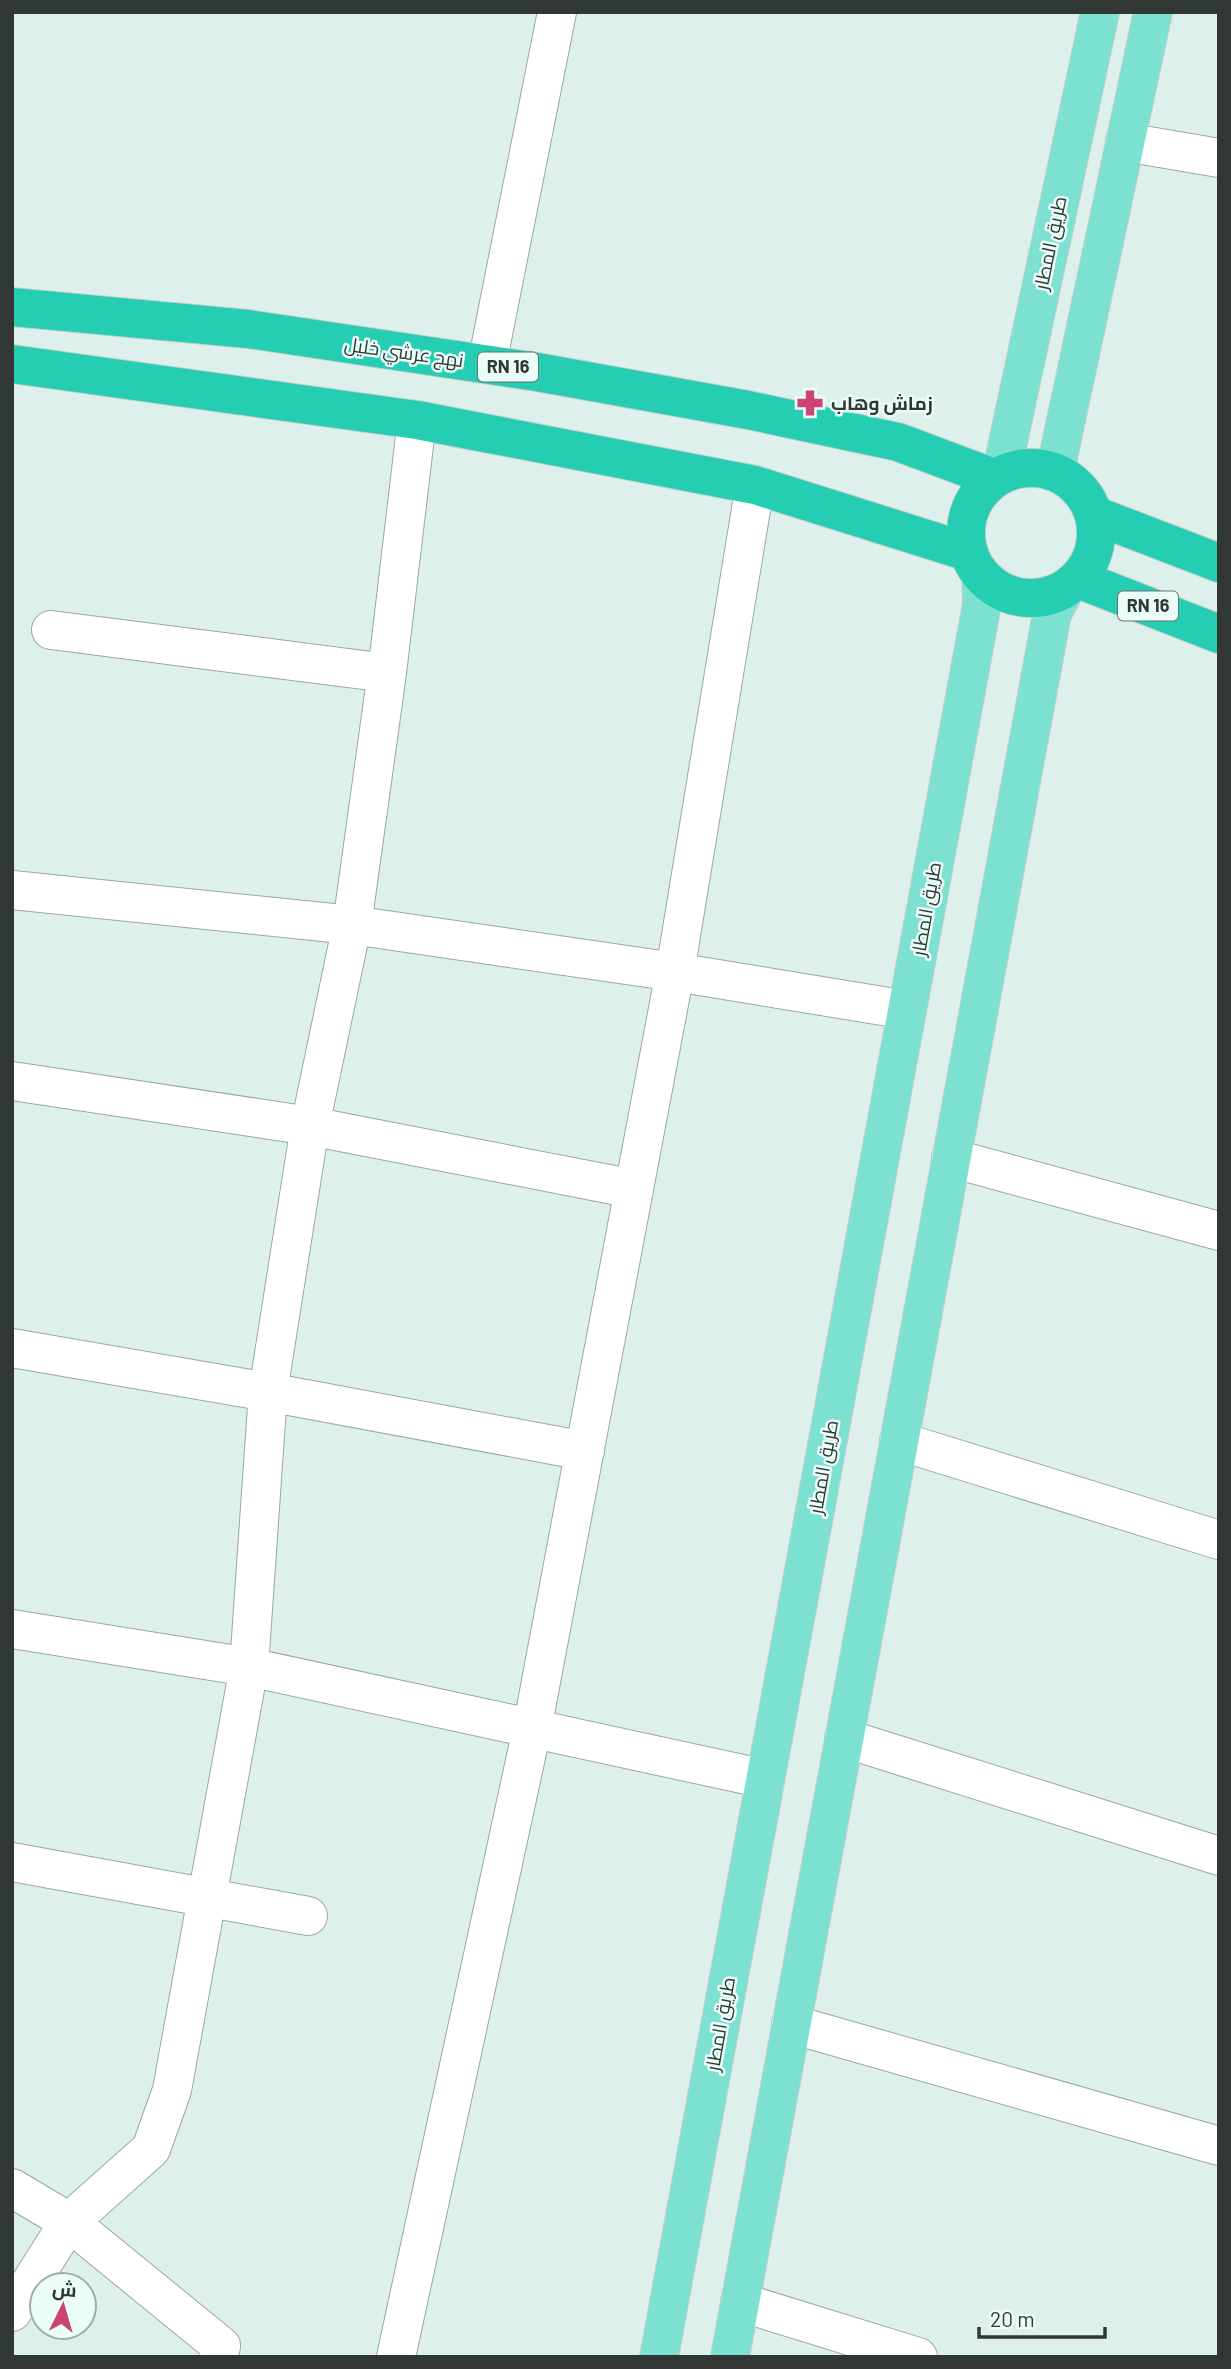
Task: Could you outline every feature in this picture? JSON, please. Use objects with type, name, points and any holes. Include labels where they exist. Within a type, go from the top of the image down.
[{"type":"highway","name":"نهج عرشي خليل","points":[[12,307],[248,329],[487,364],[748,410],[898,442],[998,476]]},
{"type":"highway","points":[[12,364],[417,420],[755,485],[974,564]]},
{"type":"highway","points":[[1022,468],[1055,472],[1066,477],[1083,494],[1094,515],[1094,549],[1085,570],[1071,584],[1041,598],[1014,596],[991,585],[974,564],[965,524],[969,511],[984,487],[998,476],[1022,468]]},
{"type":"highway","points":[[1094,515],[1219,563]]},
{"type":"highway","name":"RN 16","points":[[1071,584],[1219,634]]},
{"type":"main road","name":"طريق المطار","points":[[998,476],[1100,12]]},
{"type":"main road","points":[[1055,472],[1153,12]]},
{"type":"main road","points":[[1073,132],[1125,142]]},
{"type":"main road","name":"طريق المطار","points":[[659,2357],[982,604],[974,564]]},
{"type":"main road","points":[[730,2357],[1052,614],[1071,584]]},
{"type":"street","points":[[487,364],[557,12]]},
{"type":"street","points":[[1125,142],[1219,158]]},
{"type":"street","points":[[12,2312],[69,2222],[151,2148],[172,2090],[249,1667],[268,1392],[310,1126],[352,925],[387,673],[417,420]]},
{"type":"street","points":[[396,2357],[532,1729],[675,972],[755,485]]},
{"type":"street","points":[[51,631],[387,673]]},
{"type":"street","points":[[12,890],[352,925],[675,972],[907,1010]]},
{"type":"street","points":[[12,1081],[310,1126],[634,1189]]},
{"type":"street","points":[[951,1158],[1219,1231]]},
{"type":"street","points":[[12,1348],[585,1451]]},
{"type":"street","points":[[899,1441],[1219,1540]]},
{"type":"street","points":[[12,1629],[249,1667],[765,1779]]},
{"type":"street","points":[[844,1738],[1219,1856]]},
{"type":"street","points":[[12,1862],[308,1916]]},
{"type":"street","points":[[791,2024],[1219,2146]]},
{"type":"street","points":[[12,2188],[69,2222],[221,2346],[219,2357]]},
{"type":"street","points":[[740,2302],[918,2357]]},
{"type":"place","name":"زماش وهاب","points":[[810,403]]}]
